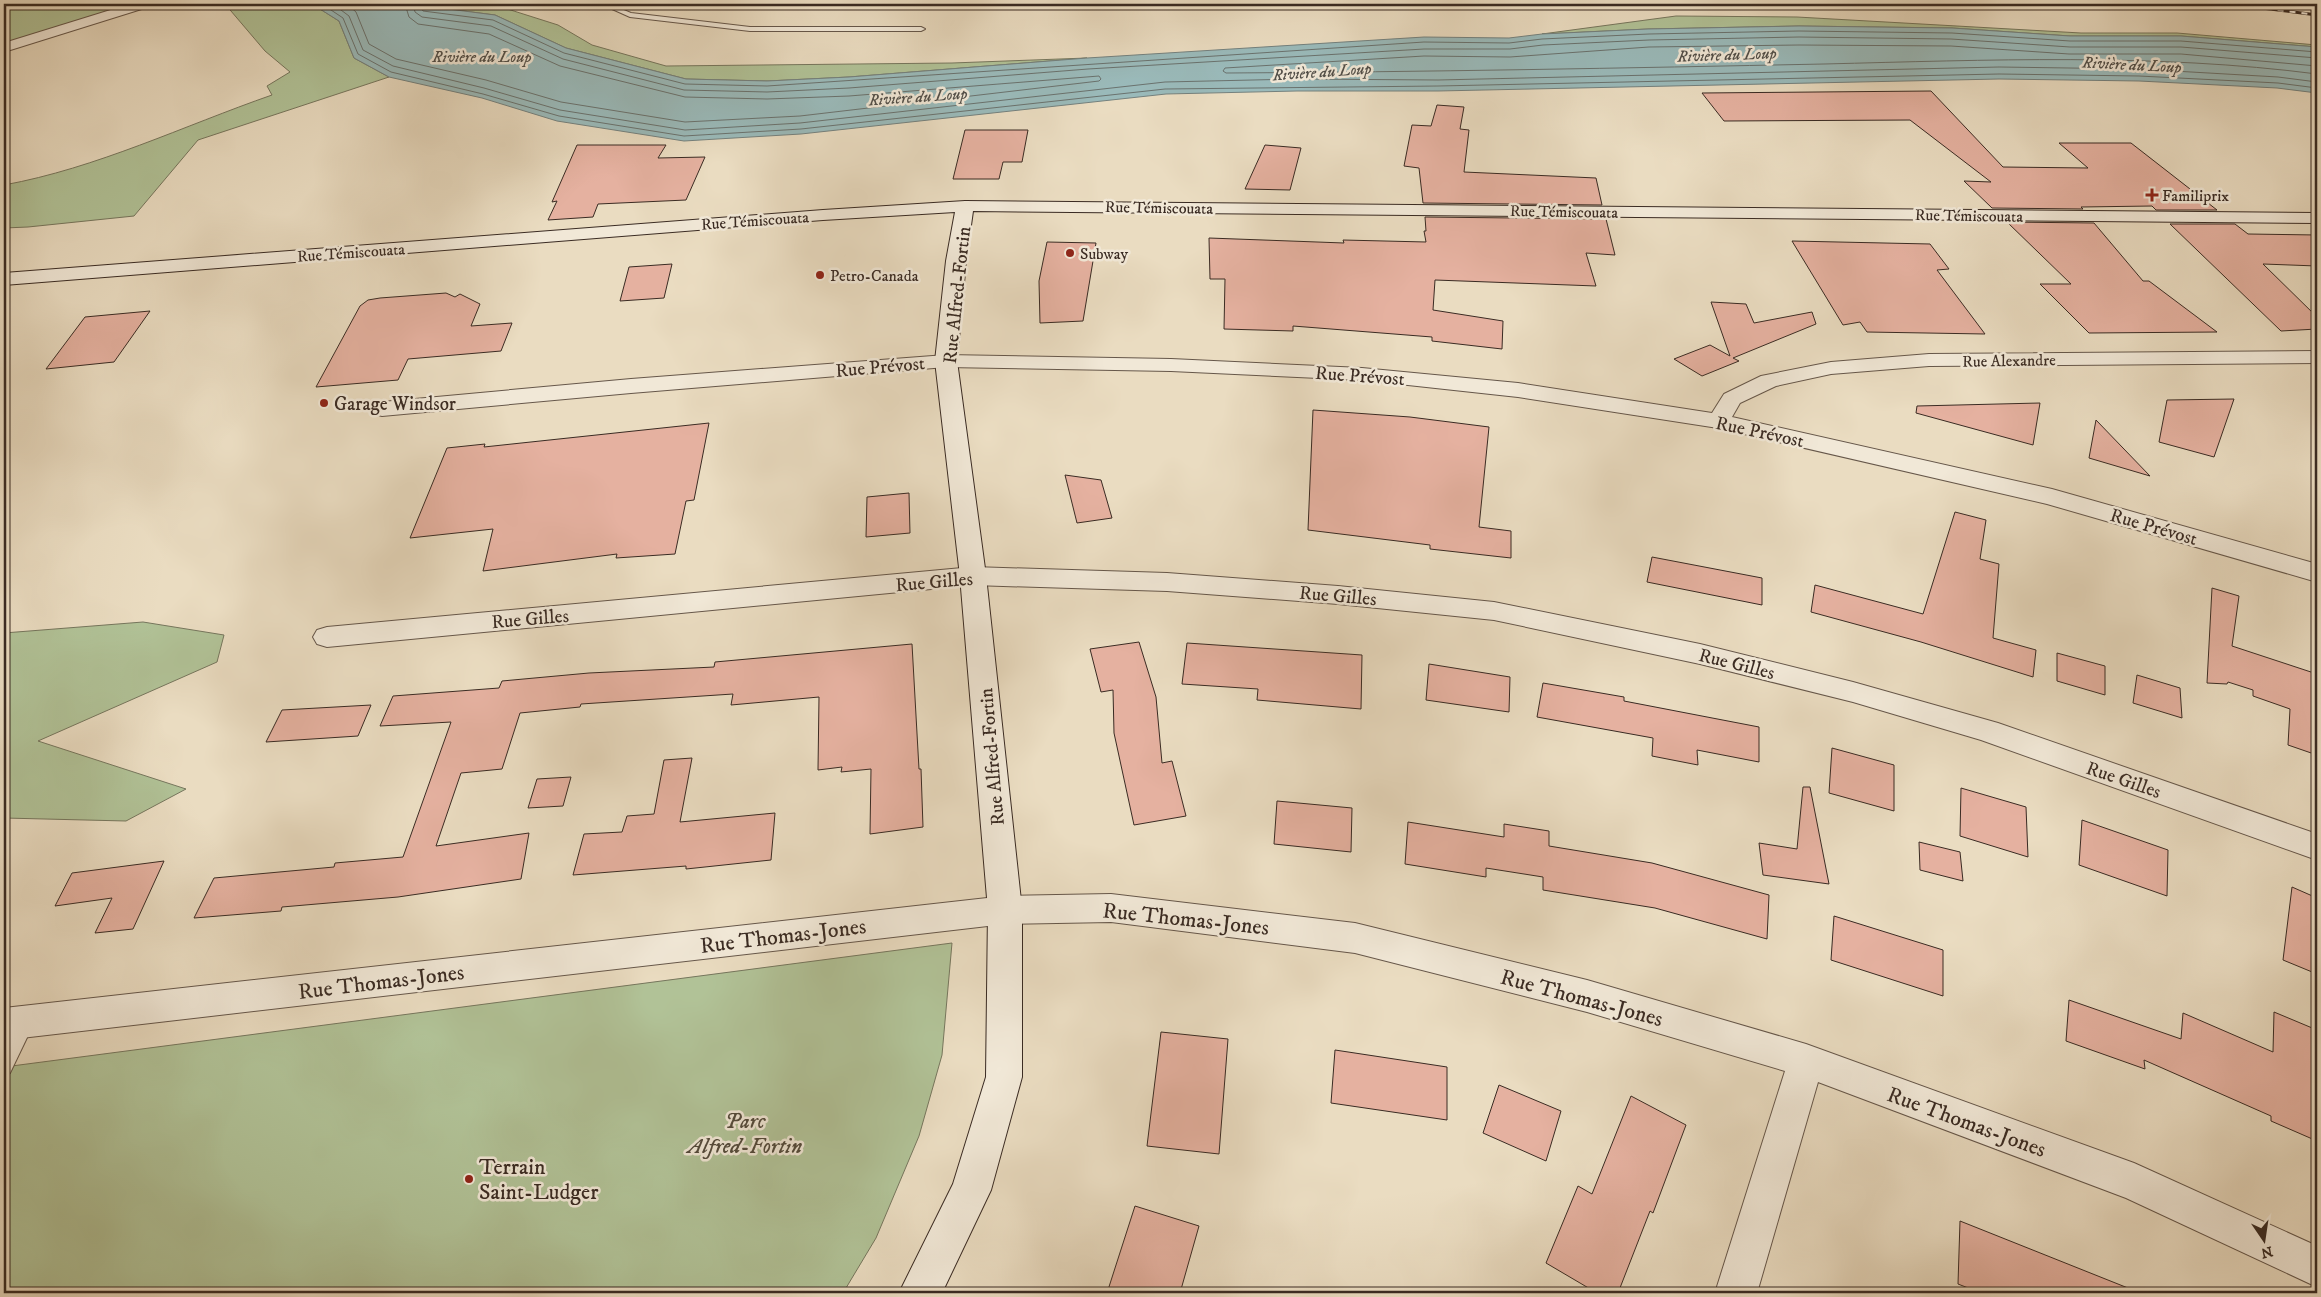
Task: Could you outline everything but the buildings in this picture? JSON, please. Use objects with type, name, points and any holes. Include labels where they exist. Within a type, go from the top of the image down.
[{"type":"street","points":[[4,48],[143,4]]},
{"type":"street","name":"Rue Témiscouata","points":[[4,278],[823,215],[965,206],[2317,218]]},
{"type":"street","name":"Rue Alfred-Fortin","points":[[920,1293],[971,1190],[1004,1077],[1005,910],[973,576],[946,361],[956,261],[965,206]]},
{"type":"street","name":"Rue Alexandre","points":[[1718,421],[1732,399],[1769,380],[1831,368],[1929,360],[2317,358]]},
{"type":"street","name":"Rue Prévost","points":[[382,410],[641,385],[946,361],[1171,365],[1362,374],[1518,390],[1718,421],[2052,497],[2317,573]]},
{"type":"street","name":"Rue Gilles","points":[[327,638],[973,576],[1167,582],[1338,595],[1494,612],[1700,654],[1853,692],[1988,731],[2317,847]]},
{"type":"street","name":"Rue Thomas-Jones","points":[[15,1023],[1005,910],[1111,908],[1355,938],[1586,996],[1806,1061],[2134,1182],[2317,1267]]},
{"type":"street","points":[[1736,1293],[1806,1061]]},
{"type":"lane","points":[[604,4],[630,15],[750,29],[921,29]]},
{"type":"lane","points":[[4,1067],[15,1023]]},
{"type":"green space","points":[[4,4],[143,4],[4,48]]},
{"type":"green space","points":[[225,4],[312,4],[339,21],[354,58],[389,77],[198,140],[134,216],[4,228],[4,185],[39,178],[106,157],[272,95],[267,86],[290,72],[265,51]]},
{"type":"green space","points":[[424,6],[498,6],[558,25],[592,45],[666,66],[952,63],[1087,58],[849,77],[767,81],[686,79],[566,48],[495,15]]},
{"type":"green space","points":[[1676,16],[1797,17],[2081,33],[2177,33],[2317,45],[2317,47],[2181,36],[2070,36],[1952,28],[1799,26],[1648,29],[1542,34]]},
{"type":"green space","points":[[143,622],[224,635],[217,662],[38,741],[186,789],[126,821],[4,818],[4,633]]},
{"type":"green space","name":"Parc Alfred-Fortin","points":[[952,943],[942,1055],[919,1136],[876,1238],[843,1293],[4,1293],[4,1067]]},
{"type":"water","name":"Rivière du Loup","points":[[312,4],[420,4],[495,15],[566,48],[686,79],[767,81],[849,77],[1087,58],[1424,37],[1509,38],[1542,34],[1648,29],[1799,26],[1952,28],[2070,36],[2181,36],[2317,47],[2317,93],[2277,88],[2139,81],[1999,79],[1438,91],[1297,91],[1166,94],[801,134],[684,141],[557,121],[482,98],[389,77],[354,58],[339,21]]},
{"type":"railway","points":[[2230,4],[2317,15]]},
{"type":"place","name":"Familiprix","points":[[2152,195]]},
{"type":"place","name":"Subway","points":[[1070,253]]},
{"type":"place","name":"Petro-Canada","points":[[820,275]]},
{"type":"place","name":"Garage Windsor","points":[[324,403]]},
{"type":"place","name":"Terrain Saint-Ludger","points":[[469,1179]]}]
